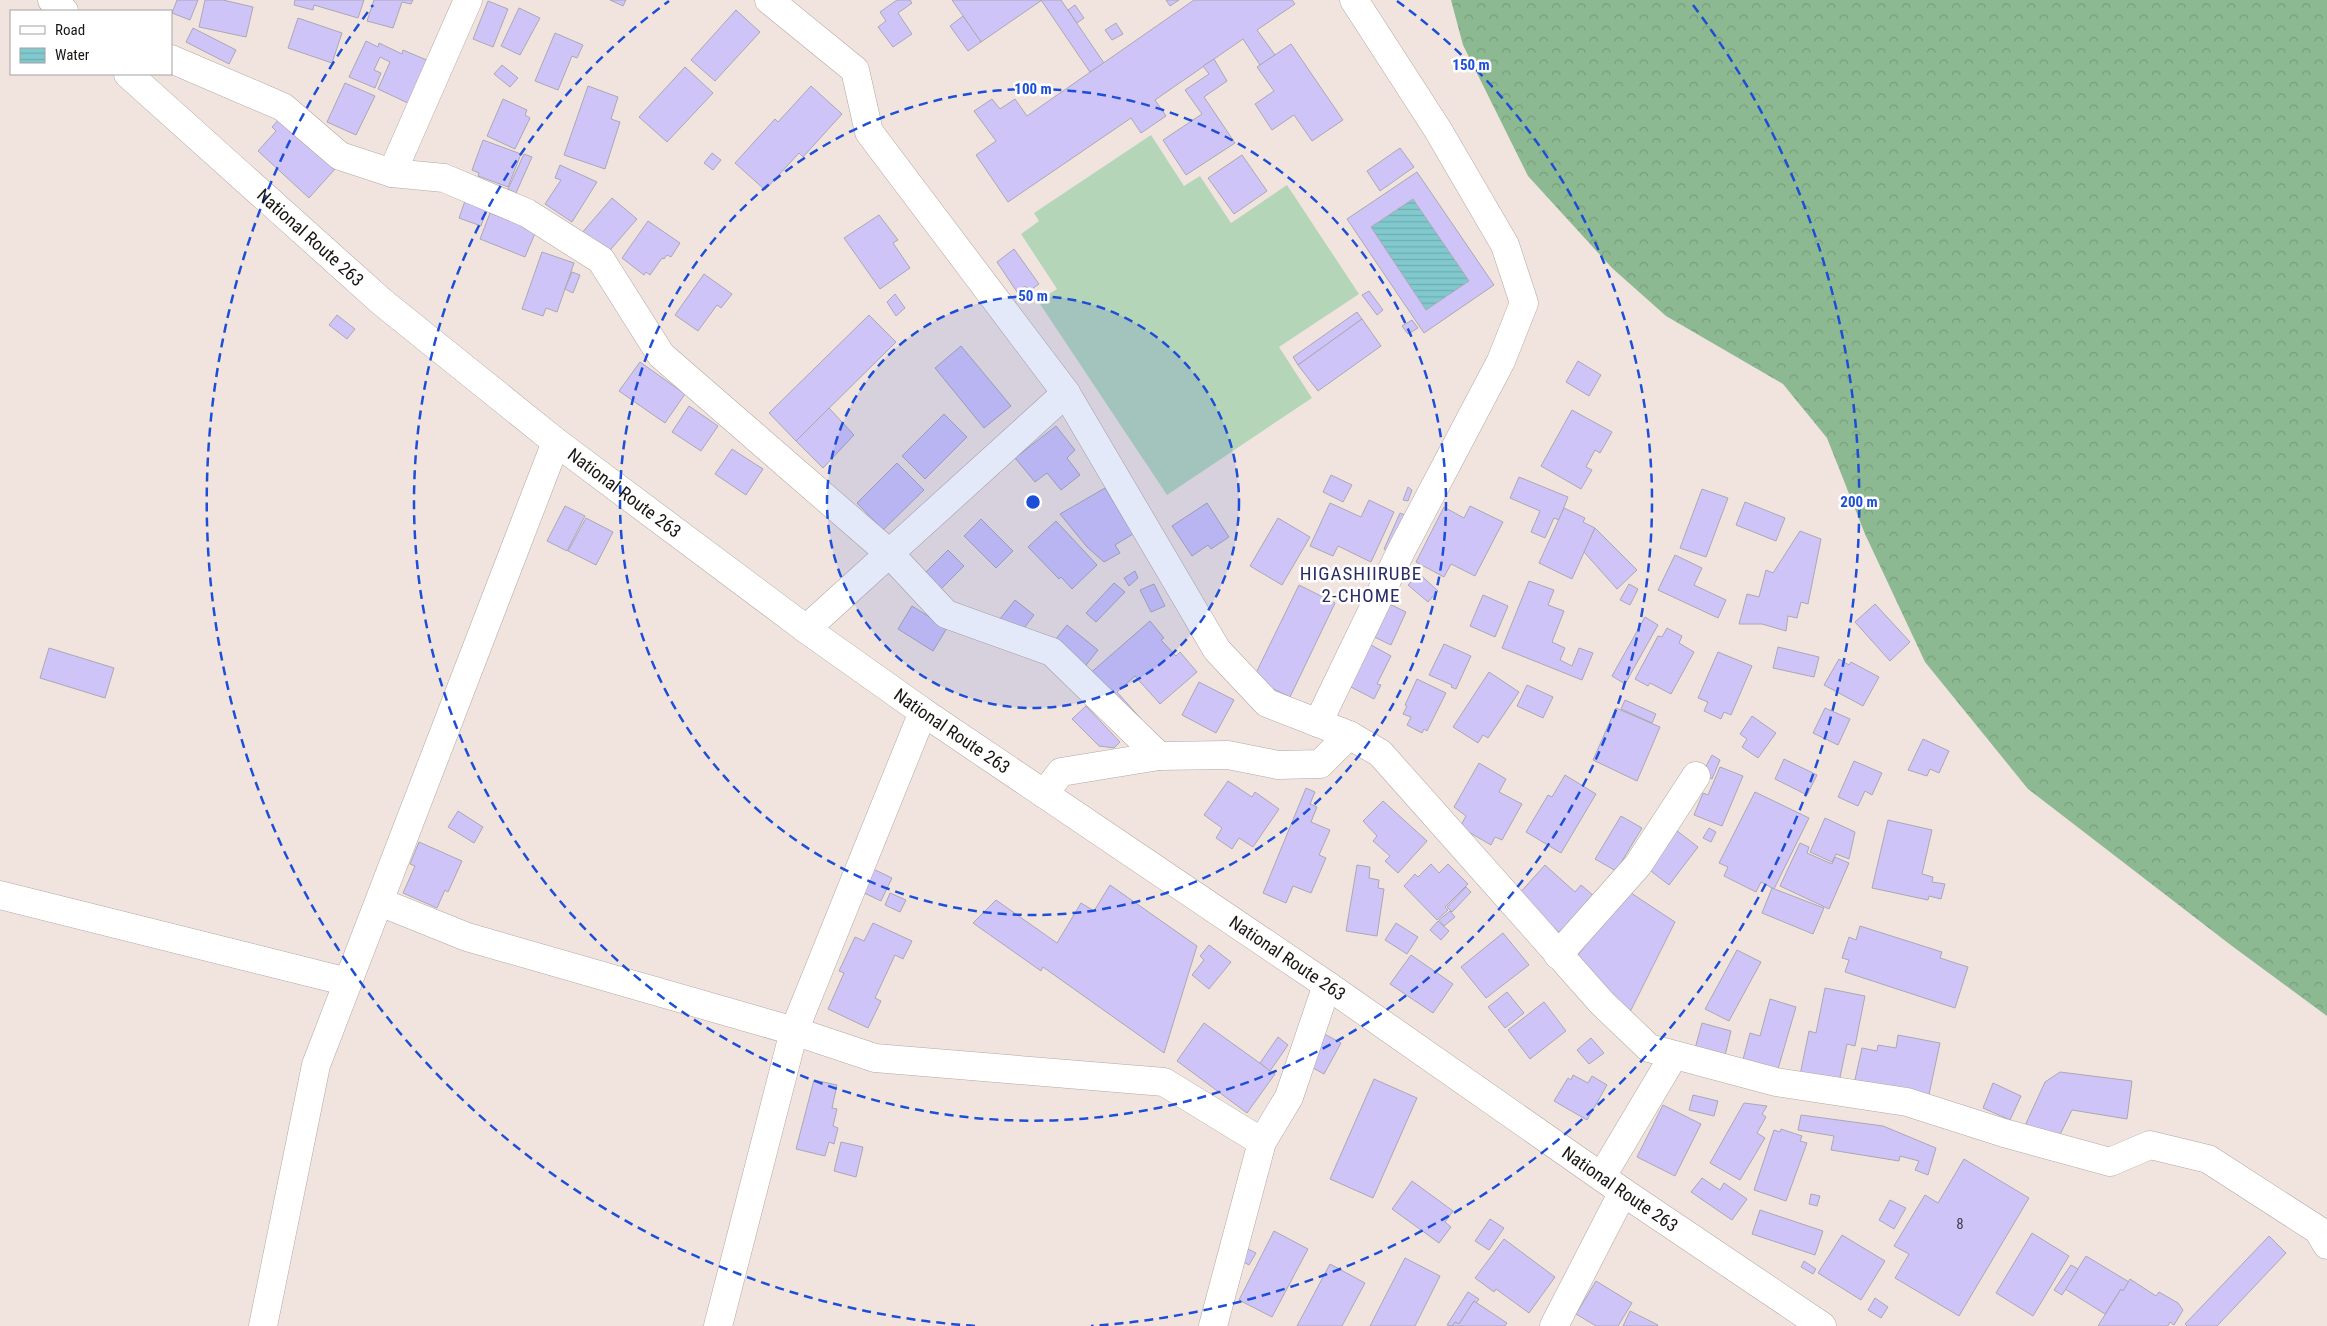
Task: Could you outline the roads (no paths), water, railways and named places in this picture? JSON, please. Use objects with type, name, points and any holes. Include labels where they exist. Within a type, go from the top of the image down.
[{"type":"main road","points":[[52,0],[63,10]]},
{"type":"main road","points":[[392,173],[468,0]]},
{"type":"main road","points":[[769,0],[855,70],[869,132],[1066,393],[1217,650],[1267,703],[1349,735],[1380,753],[1602,1004],[1649,1048],[1776,1082],[1908,1102],[2004,1133],[2110,1162],[2150,1144],[2208,1159],[2318,1230],[2327,1245]]},
{"type":"main road","points":[[1318,723],[1402,551],[1501,361],[1524,303],[1505,245],[1438,130],[1354,0]]},
{"type":"main road","points":[[172,59],[283,107],[340,156],[392,173],[444,178],[527,212],[601,260],[661,355],[889,554],[946,614],[1052,652],[1159,756]]},
{"type":"main road","name":"National Route 263","points":[[129,75],[382,302],[556,442],[806,629],[923,712],[1327,985],[1612,1184],[1822,1326]]},
{"type":"main road","points":[[806,629],[1066,393]]},
{"type":"main road","points":[[263,1326],[316,1065],[556,442]]},
{"type":"main road","points":[[718,1326],[794,1031],[923,712]]},
{"type":"main road","points":[[1044,794],[1060,772],[1159,756],[1228,755],[1278,764],[1320,764],[1349,735]]},
{"type":"main road","points":[[1558,955],[1638,865],[1696,776]]},
{"type":"main road","points":[[0,895],[348,982]]},
{"type":"main road","points":[[380,902],[467,938],[794,1031],[875,1058],[1164,1082],[1262,1142]]},
{"type":"main road","points":[[1213,1326],[1262,1142],[1289,1097],[1327,985]]},
{"type":"main road","points":[[1554,1326],[1612,1184],[1674,1055]]},
{"type":"water","points":[[1413,199],[1469,281],[1426,310],[1371,227]]},
{"type":"district","name":"HIGASHIIRUBE 2-CHOME","points":[[1361,584]]}]
